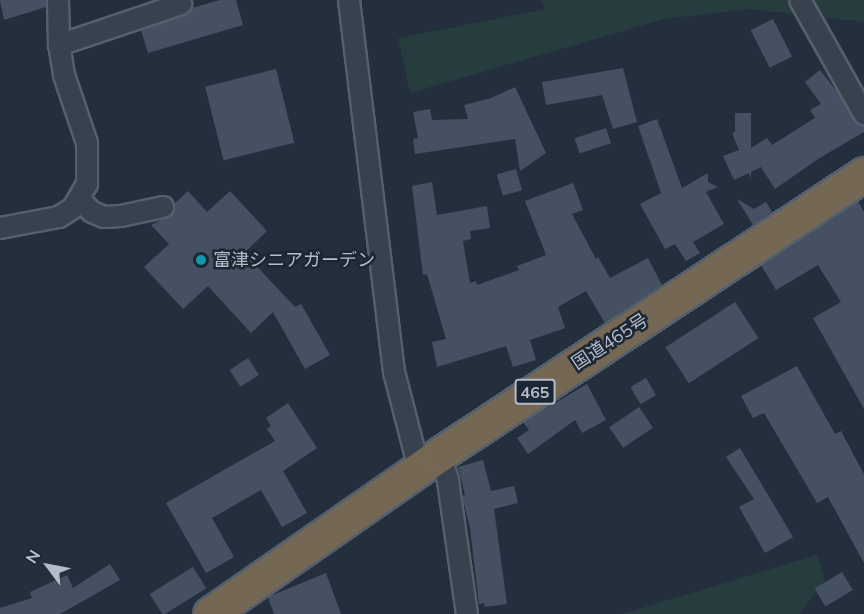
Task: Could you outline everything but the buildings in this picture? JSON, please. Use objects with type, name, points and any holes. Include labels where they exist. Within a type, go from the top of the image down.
[{"type":"highway","name":"国道465号","points":[[210,614],[430,462],[862,180]]},
{"type":"street","points":[[0,228],[59,217],[74,208],[87,184],[87,143],[64,75],[59,45],[58,0]]},
{"type":"street","points":[[349,0],[394,372],[430,462],[448,481],[467,614]]},
{"type":"street","points":[[800,0],[864,114]]},
{"type":"street","points":[[59,45],[181,4]]},
{"type":"street","points":[[80,200],[92,212],[104,217],[164,207]]},
{"type":"green space","points":[[541,0],[864,0],[864,22],[749,9],[664,19],[410,93],[398,38],[546,9]]},
{"type":"green space","points":[[817,555],[825,581],[799,614],[622,614]]},
{"type":"place","name":"富津シニアガーデン","points":[[201,260]]}]
